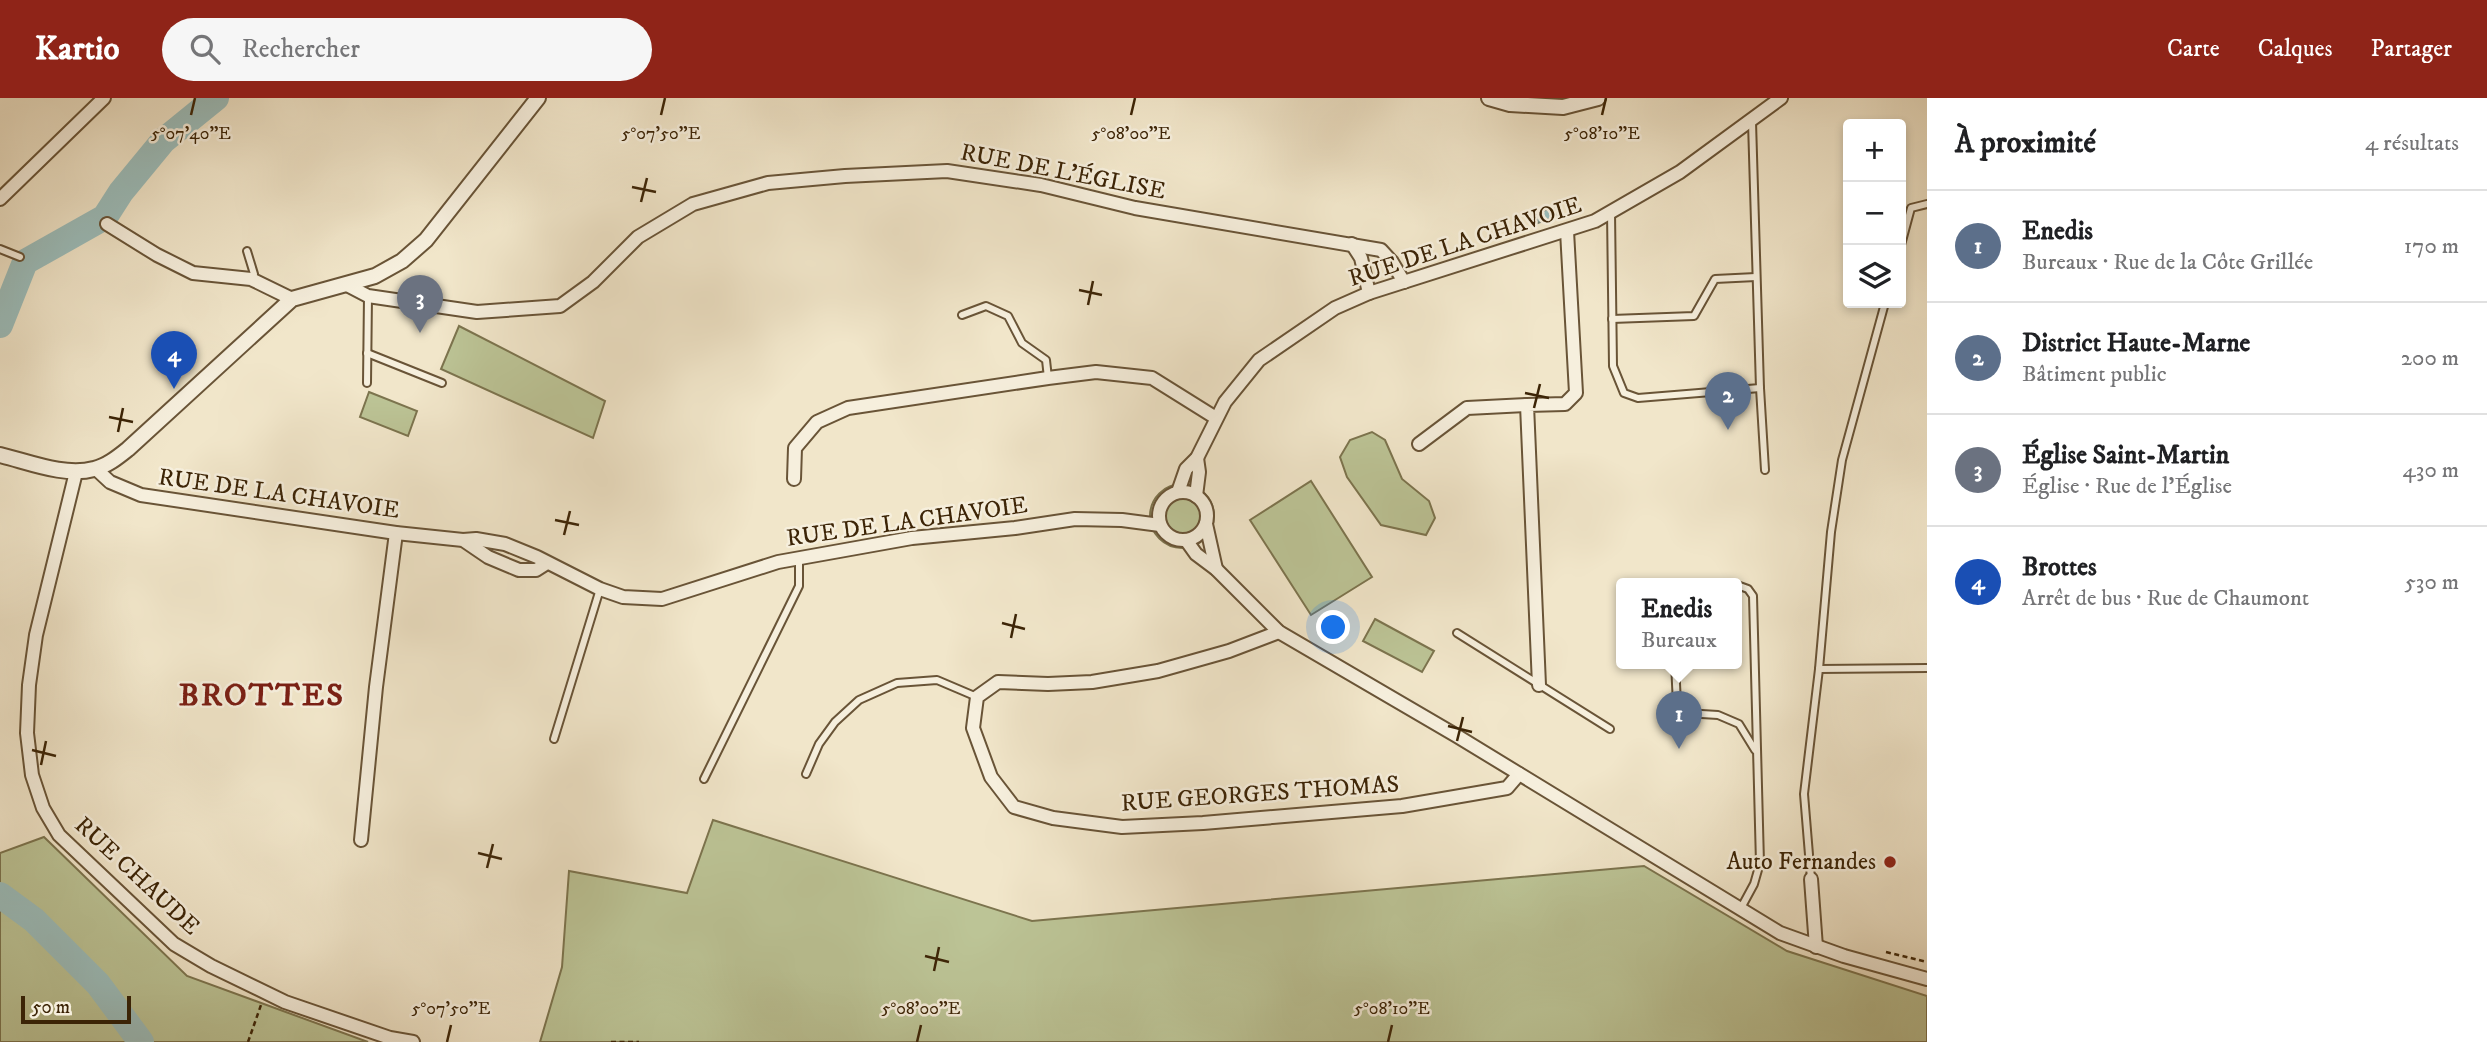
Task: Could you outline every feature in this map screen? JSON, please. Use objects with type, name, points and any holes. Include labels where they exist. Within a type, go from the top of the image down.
[{"type":"street","points":[[0,199],[104,98]]},
{"type":"street","points":[[0,455],[76,472],[96,469],[109,463],[128,449],[292,299],[375,276],[402,261],[426,240],[538,98]]},
{"type":"street","points":[[1489,98],[1510,104],[1563,107],[1598,98]]},
{"type":"street","name":"RUE DE LA CHAVOIE","points":[[1178,492],[1186,470],[1197,458],[1225,402],[1259,360],[1335,309],[1369,293],[1595,222],[1680,172],[1781,98]]},
{"type":"street","name":"RUE DE L'ÉGLISE","points":[[345,284],[368,296],[477,312],[560,306],[593,282],[638,237],[692,204],[768,183],[845,176],[947,172],[1041,185],[1135,208],[1381,250],[1404,282]]},
{"type":"street","points":[[107,224],[192,273],[251,279],[292,299]]},
{"type":"street","points":[[1419,444],[1467,408],[1565,404],[1576,393],[1567,231]]},
{"type":"street","points":[[1352,244],[1361,258],[1369,293]]},
{"type":"street","points":[[794,479],[795,448],[817,422],[848,408],[1048,378],[1096,372],[1152,378],[1216,418]]},
{"type":"street","points":[[1527,405],[1539,685]]},
{"type":"street","name":"RUE DE LA CHAVOIE","points":[[1196,496],[1199,472],[1197,458]]},
{"type":"street","name":"RUE DE LA CHAVOIE","points":[[96,469],[110,482],[141,495],[396,533],[505,544],[537,556],[600,589],[623,597],[662,598],[778,562],[912,538],[1075,519],[1122,520],[1160,525]]},
{"type":"street","name":"RUE CHAUDE","points":[[76,472],[36,635],[29,685],[27,733],[32,775],[43,808],[59,835],[174,944],[211,966],[285,1002],[390,1038],[413,1042]]},
{"type":"street","points":[[1206,524],[1199,535],[1186,540],[1171,537],[1160,525],[1160,509],[1164,501],[1178,492],[1196,496],[1206,508],[1206,524],[1216,569]]},
{"type":"street","points":[[361,840],[376,687],[396,533]]},
{"type":"street","name":"RUE DE LA CHAVOIE","points":[[463,540],[488,557],[519,570],[536,570],[547,563]]},
{"type":"street","points":[[1186,540],[1196,554],[1216,569],[1279,632],[1780,933],[1816,947],[1927,979]]},
{"type":"street","points":[[977,697],[998,682],[1092,682],[1158,671],[1229,651],[1279,632]]},
{"type":"street","name":"RUE GEORGES THOMAS","points":[[977,697],[973,728],[991,777],[1014,807],[1053,818],[1122,827],[1402,806],[1507,789],[1519,774]]},
{"type":"street","points":[[1811,879],[1816,947]]},
{"type":"lane","points":[[1752,120],[1759,388],[1765,470]]},
{"type":"lane","points":[[1906,224],[1910,208],[1927,204]]},
{"type":"lane","points":[[1611,212],[1613,366],[1624,393],[1638,398],[1759,388]]},
{"type":"lane","points":[[0,249],[20,257]]},
{"type":"lane","points":[[247,251],[254,274],[251,279]]},
{"type":"lane","points":[[1612,319],[1694,316],[1715,279],[1756,277]]},
{"type":"lane","points":[[367,383],[368,296]]},
{"type":"lane","points":[[962,315],[986,306],[1007,316],[1022,343],[1046,360],[1048,378]]},
{"type":"lane","points":[[1811,879],[1804,793],[1831,532],[1842,460],[1884,308]]},
{"type":"lane","points":[[367,354],[442,383]]},
{"type":"lane","points":[[704,779],[799,586],[799,558]]},
{"type":"lane","points":[[1741,908],[1754,884],[1760,863],[1754,596],[1742,586]]},
{"type":"lane","points":[[554,739],[600,589]]},
{"type":"lane","points":[[1457,634],[1610,729]]},
{"type":"lane","points":[[1819,668],[1927,668]]},
{"type":"lane","points":[[1675,669],[1677,704],[1685,713],[1718,715],[1738,724],[1756,751]]},
{"type":"lane","points":[[806,775],[819,744],[835,722],[859,700],[897,683],[937,680],[977,697]]},
{"type":"path","points":[[248,1042],[265,992]]},
{"type":"path","points":[[611,1042],[639,1042]]},
{"type":"green space","points":[[459,326],[605,401],[593,438],[441,369]]},
{"type":"green space","points":[[369,392],[417,411],[408,436],[360,417]]},
{"type":"green space","points":[[1372,432],[1385,440],[1402,479],[1429,501],[1435,518],[1426,535],[1381,525],[1347,477],[1340,457],[1350,440]]},
{"type":"green space","points":[[1311,481],[1372,577],[1311,615],[1250,520]]},
{"type":"green space","points":[[1182,484],[1194,486],[1205,493],[1212,504],[1212,528],[1205,539],[1194,546],[1182,548],[1170,546],[1159,539],[1152,528],[1150,516],[1152,504],[1159,493],[1170,486]]},
{"type":"green space","points":[[1375,619],[1434,651],[1422,672],[1363,641]]},
{"type":"green space","points":[[713,820],[1032,921],[1644,866],[1787,951],[1927,996],[1927,1042],[540,1042],[562,967],[569,871],[687,893]]},
{"type":"green space","points":[[44,837],[187,976],[368,1042],[0,1042],[0,853]]},
{"type":"water","points":[[1553,207],[1557,216],[1538,223],[1535,214]]},
{"type":"waterway","points":[[0,325],[25,262],[105,217],[121,192],[163,141],[216,98]]},
{"type":"waterway","points":[[0,895],[34,920],[98,984],[141,1042]]},
{"type":"place","name":"Église Saint-Martin","points":[[420,333]]},
{"type":"place","name":"Brottes","points":[[174,389]]},
{"type":"place","name":"District Haute-Marne","points":[[1728,430]]},
{"type":"place","name":"Enedis","points":[[1679,749]]},
{"type":"place","name":"Auto Fernandes","points":[[1890,862]]},
{"type":"district","name":"BROTTES","points":[[262,696]]}]
